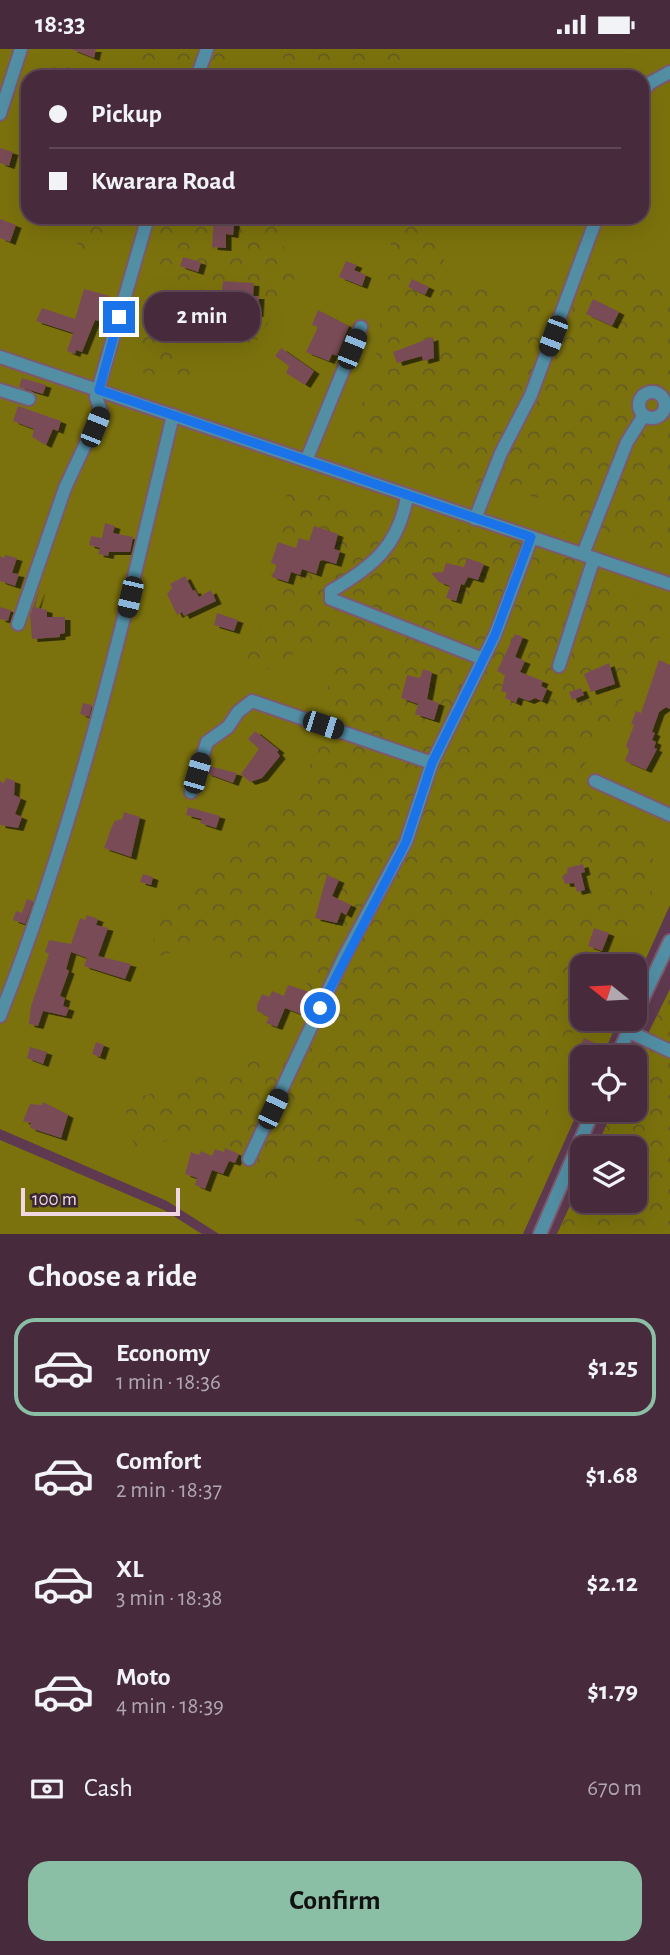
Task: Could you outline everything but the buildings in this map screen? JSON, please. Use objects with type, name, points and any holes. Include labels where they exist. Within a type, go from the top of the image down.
[{"type":"street","points":[[0,114],[21,49]]},
{"type":"street","points":[[199,70],[206,49]]},
{"type":"street","points":[[649,84],[670,72]]},
{"type":"street","points":[[18,624],[65,488],[102,411],[96,397],[146,224]]},
{"type":"street","points":[[475,519],[501,453],[531,395],[594,224]]},
{"type":"street","points":[[306,461],[361,327]]},
{"type":"street","points":[[0,357],[670,584]]},
{"type":"street","points":[[0,390],[29,399]]},
{"type":"street","points":[[0,1016],[40,906],[93,733],[123,623],[173,415]]},
{"type":"street","points":[[559,666],[588,556],[627,442],[644,415]]},
{"type":"street","points":[[407,496],[405,509],[385,552],[360,574],[331,591],[331,599],[483,659]]},
{"type":"street","points":[[249,1159],[344,957],[406,842],[432,763],[483,659],[531,537]]},
{"type":"street","points":[[191,792],[207,742],[228,727],[237,712],[252,701],[432,763]]},
{"type":"street","points":[[595,781],[670,815]]},
{"type":"street","points":[[648,988],[669,944]]},
{"type":"street","points":[[644,1031],[670,1051]]},
{"type":"street","points":[[540,1234],[588,1122]]},
{"type":"green space","points":[[0,49],[670,49],[670,905],[648,954],[570,954],[570,1031],[614,1031],[607,1045],[570,1045],[570,1122],[573,1122],[523,1234],[219,1234],[167,1201],[0,1129]]},
{"type":"green space","points":[[139,49],[246,49],[248,70],[132,70]]},
{"type":"green space","points":[[282,49],[414,49],[404,70],[285,70]]},
{"type":"green space","points":[[77,224],[116,224],[77,256]]},
{"type":"green space","points":[[137,224],[276,224],[295,281],[250,351],[183,326],[192,380],[139,373],[144,314],[165,244]]},
{"type":"green space","points":[[390,224],[430,224],[451,278],[527,302],[619,246],[670,294],[670,552],[634,547],[539,498],[427,471],[347,447],[374,368],[393,228]]},
{"type":"green space","points":[[288,487],[362,504],[443,529],[567,531],[610,587],[670,606],[670,620],[574,783],[653,848],[652,896],[617,954],[570,954],[570,1031],[573,1031],[526,1182],[502,1234],[364,1234],[310,1149],[271,1187],[204,1130],[135,1150],[124,1103],[217,1069],[343,1039],[291,960],[225,972],[214,940],[150,959],[159,911],[198,870],[305,788],[334,658],[327,633],[236,689],[264,613]]},
{"type":"green space","points":[[670,989],[670,1234],[557,1234],[570,1206],[570,1213],[647,1213],[647,1136],[601,1136],[608,1122],[647,1122],[647,1045],[642,1045]]},
{"type":"green space","points":[[0,1140],[164,1210],[202,1234],[0,1234]]},
{"type":"route","points":[[119,317],[99,390],[531,537],[495,635],[432,763],[406,842],[344,957],[320,1008]]}]
